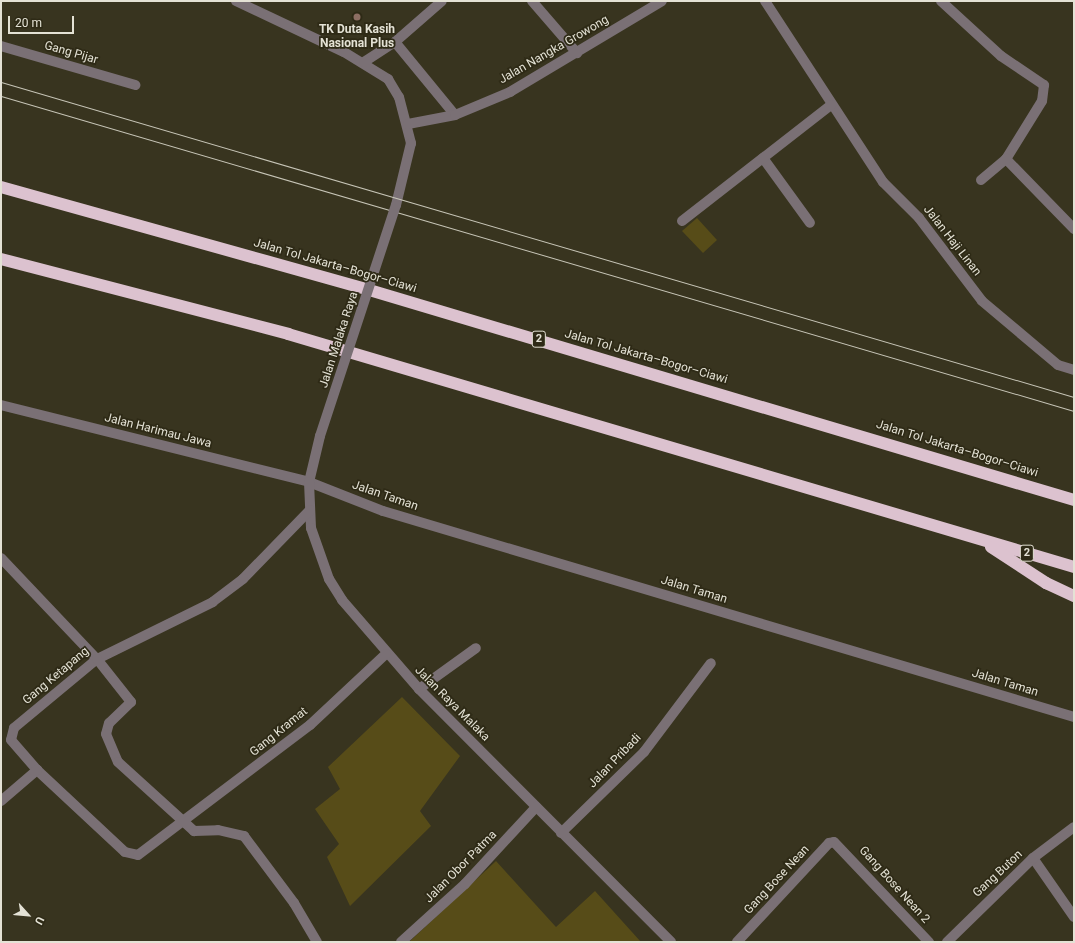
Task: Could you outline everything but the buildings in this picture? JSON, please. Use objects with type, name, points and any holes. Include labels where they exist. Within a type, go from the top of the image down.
[{"type":"highway","name":"Jalan Tol Jakarta–Bogor–Ciawi","points":[[1,187],[366,289],[1074,500]]},
{"type":"highway","name":"2","points":[[1,259],[288,334],[1074,567]]},
{"type":"highway","points":[[980,539],[1046,583],[1074,596]]},
{"type":"street","points":[[236,1],[364,62],[388,79],[408,124]]},
{"type":"street","points":[[364,62],[395,42],[442,1]]},
{"type":"street","points":[[532,1],[577,53]]},
{"type":"street","name":"Jalan Nangka Growong","points":[[408,124],[455,115],[510,92],[662,1]]},
{"type":"street","name":"Jalan Haji Linan","points":[[765,1],[882,182],[919,218],[982,301],[1058,365],[1074,370]]},
{"type":"street","points":[[941,1],[1001,56],[1044,85],[1042,101],[1006,159],[981,180]]},
{"type":"street","points":[[395,42],[455,115]]},
{"type":"street","name":"Gang Pijar","points":[[1,46],[135,85]]},
{"type":"street","points":[[682,222],[831,104]]},
{"type":"street","name":"Jalan Malaka Raya","points":[[320,436],[410,159],[408,124]]},
{"type":"street","points":[[763,158],[810,223]]},
{"type":"street","points":[[1006,159],[1074,229]]},
{"type":"street","name":"Jalan Harimau Jawa","points":[[1,405],[309,482]]},
{"type":"street","name":"Jalan Raya Malaka","points":[[320,436],[309,482],[311,528],[329,579],[386,654],[561,833],[671,942]]},
{"type":"street","name":"Jalan Taman","points":[[309,482],[383,511],[1074,717]]},
{"type":"street","name":"Gang Ketapang","points":[[180,821],[138,855],[132,855],[37,770],[12,740],[14,728],[97,658],[213,602],[243,579],[310,510]]},
{"type":"street","points":[[1,558],[97,658],[131,702],[109,723],[106,734],[118,762],[180,821],[194,832],[218,830],[244,836],[294,903],[317,942]]},
{"type":"street","points":[[419,689],[476,648]]},
{"type":"street","name":"Gang Kramat","points":[[180,821],[310,725],[386,654]]},
{"type":"street","name":"Jalan Pribadi","points":[[561,833],[644,752],[711,663]]},
{"type":"street","points":[[1,801],[37,770]]},
{"type":"street","name":"Jalan Obor Patma","points":[[401,942],[465,884],[536,807]]},
{"type":"street","points":[[1033,858],[1074,827]]},
{"type":"street","name":"Gang Bose Nean","points":[[737,942],[829,843],[840,845]]},
{"type":"street","name":"Gang Bose Nean 2","points":[[840,845],[929,942]]},
{"type":"street","name":"Gang Buton","points":[[947,942],[1033,858],[1074,918]]},
{"type":"shaded area","points":[[697,218],[717,240],[703,253],[682,231]]},
{"type":"shaded area","points":[[402,697],[460,756],[420,811],[431,826],[350,906],[327,857],[339,844],[315,809],[340,789],[328,767]]},
{"type":"shaded area","points":[[496,861],[556,927],[595,891],[641,942],[409,942]]},
{"type":"tram line","points":[[1,82],[1074,397]]},
{"type":"tram line","points":[[1,96],[1074,411]]},
{"type":"place","name":"TK Duta Kasih Nasional Plus","points":[[357,17]]}]
